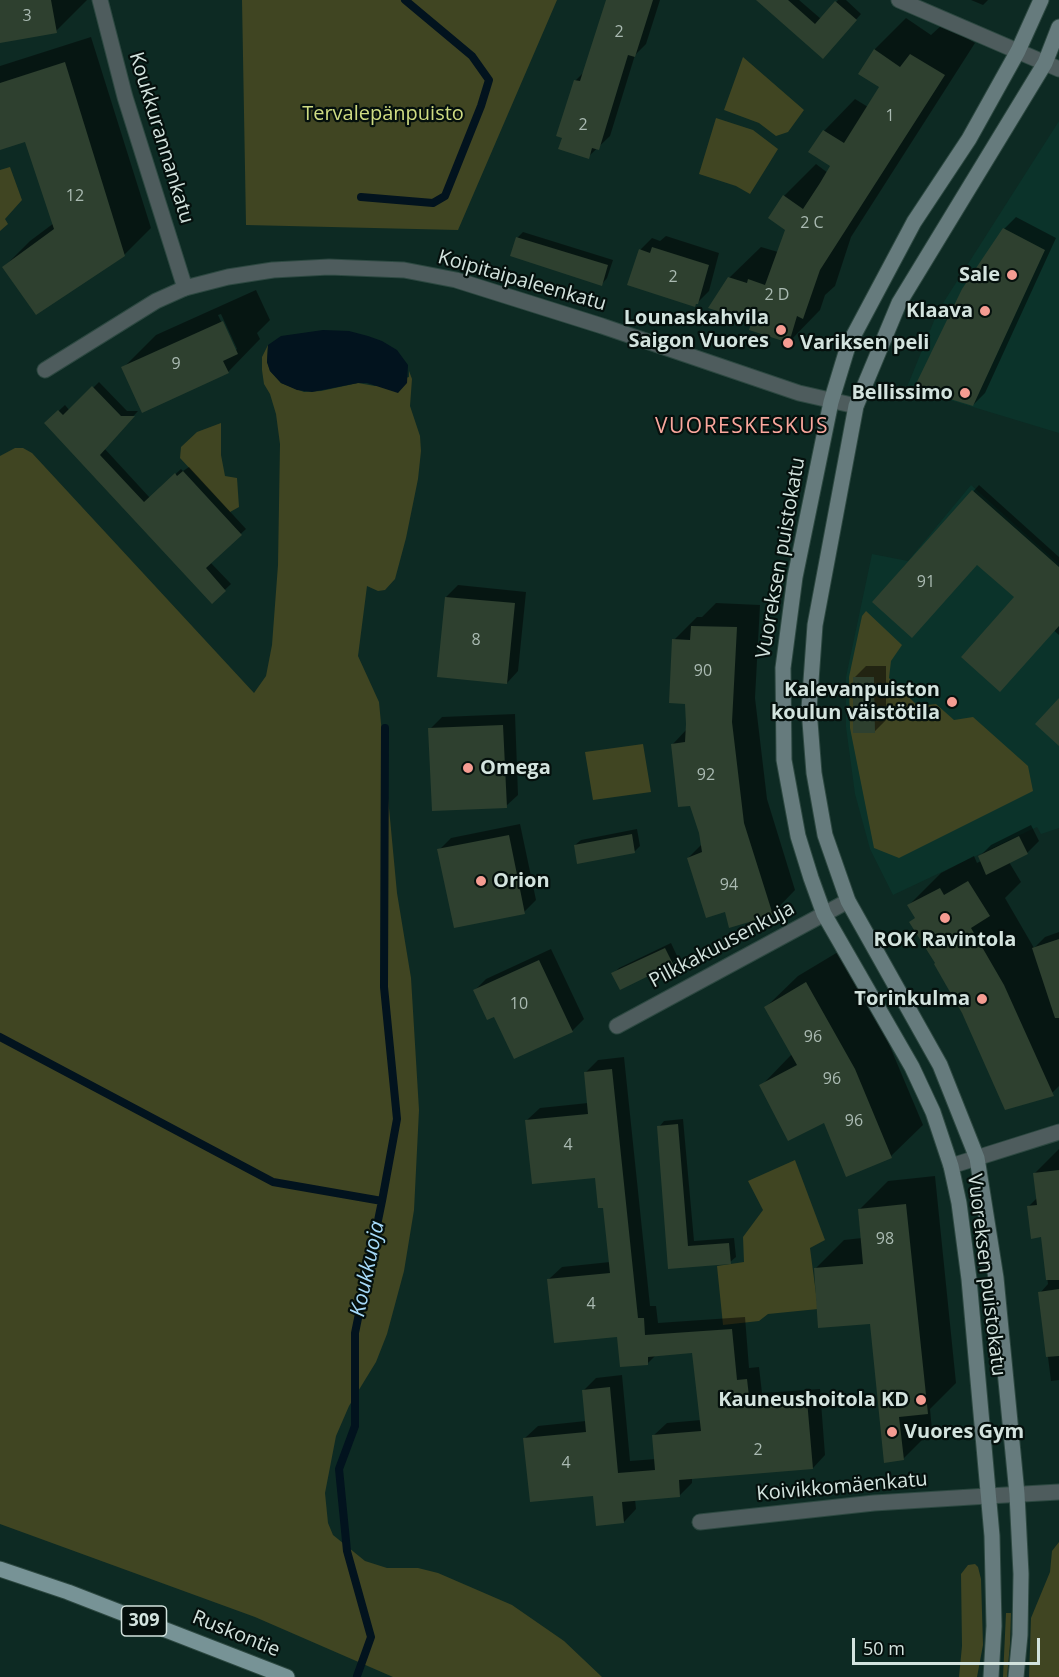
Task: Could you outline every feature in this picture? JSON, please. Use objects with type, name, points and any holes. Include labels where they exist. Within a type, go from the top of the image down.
[{"type":"main road","name":"Vuoreksen puistokatu","points":[[991,1677],[994,1626],[992,1536],[969,1280],[959,1203],[951,1166],[933,1112],[912,1067],[824,914],[798,836],[784,760],[783,668],[795,577],[831,402],[848,346],[914,222],[969,139],[1018,51],[1041,0]]},
{"type":"main road","name":"Vuoreksen puistokatu","points":[[1016,1677],[1020,1635],[1021,1574],[1017,1494],[996,1278],[977,1158],[940,1065],[848,901],[825,835],[814,773],[809,709],[815,626],[856,406],[899,303],[1052,66],[1059,27]]},
{"type":"main road","name":"Ruskontie","points":[[0,1569],[68,1592],[287,1677]]},
{"type":"street","name":"Koukkurannankatu","points":[[100,0],[125,97],[185,288]]},
{"type":"street","points":[[899,0],[1052,66]]},
{"type":"street","name":"Koipitaipaleenkatu","points":[[45,370],[156,301],[185,288],[228,278],[284,270],[329,267],[414,272],[456,280],[602,326],[799,393],[856,406]]},
{"type":"street","name":"Pilkkakuusenkuja","points":[[617,1026],[848,901]]},
{"type":"street","points":[[951,1166],[1059,1132]]},
{"type":"street","name":"Koivikkomäenkatu","points":[[700,1522],[874,1503],[1059,1492]]},
{"type":"shaded area","points":[[1059,121],[1059,433],[907,387],[938,311]]},
{"type":"shaded area","name":"Kalevanpuiston koulun väistötila","points":[[971,485],[1059,564],[1059,828],[1041,834],[1037,827],[893,895],[870,849],[855,794],[846,727],[846,677],[872,554],[908,561]]},
{"type":"green space","name":"Tervalepänpuisto","points":[[242,0],[557,0],[458,230],[246,225]]},
{"type":"green space","points":[[743,57],[804,110],[788,132],[776,136],[759,123],[724,110]]},
{"type":"green space","points":[[716,118],[753,130],[778,149],[750,194],[736,186],[699,174]]},
{"type":"green space","points":[[10,167],[22,200],[5,219],[8,224],[0,231],[0,170]]},
{"type":"green space","points":[[268,345],[267,362],[270,371],[281,383],[304,392],[321,391],[358,383],[375,386],[409,377],[409,371],[412,379],[410,406],[420,436],[421,451],[418,479],[395,579],[385,590],[378,591],[367,586],[358,656],[379,702],[397,893],[411,978],[419,1110],[414,1210],[404,1271],[387,1334],[376,1362],[349,1406],[336,1436],[325,1493],[328,1523],[333,1535],[365,1561],[387,1568],[418,1568],[438,1573],[512,1605],[564,1641],[602,1677],[393,1677],[255,1617],[0,1524],[0,456],[15,448],[23,448],[32,453],[254,693],[266,676],[272,645],[278,565],[280,444],[276,414],[270,394],[264,384],[262,370],[262,357]]},
{"type":"green space","points":[[221,423],[221,455],[225,476],[237,478],[239,507],[230,512],[180,458],[181,447],[197,432]]},
{"type":"green space","points":[[866,611],[902,645],[891,661],[889,678],[918,706],[936,704],[954,720],[973,717],[1028,766],[1033,791],[899,858],[874,848],[850,728],[849,677],[862,616]]},
{"type":"green space","points":[[643,744],[651,792],[593,800],[585,752]]},
{"type":"green space","points":[[795,1160],[825,1240],[810,1248],[818,1309],[768,1314],[759,1321],[723,1325],[717,1266],[744,1262],[743,1237],[763,1210],[748,1181]]},
{"type":"green space","points":[[1059,1542],[1059,1677],[1029,1677],[1031,1618],[1050,1572],[1052,1551]]},
{"type":"green space","points":[[975,1564],[981,1579],[983,1645],[977,1677],[959,1677],[962,1646],[961,1574],[968,1565]]},
{"type":"green space","points":[[1006,1613],[1011,1613],[1010,1644],[1007,1677],[1003,1677]]},
{"type":"water","points":[[323,330],[349,331],[368,336],[397,350],[408,365],[407,383],[398,393],[367,383],[312,392],[297,390],[281,383],[270,371],[267,362],[268,345],[281,336]]},
{"type":"building","points":[[0,0],[51,0],[57,33],[0,43]]},
{"type":"building","points":[[606,0],[653,0],[635,57],[628,55],[599,150],[592,148],[589,159],[558,149],[562,138],[556,136],[574,80],[580,81]]},
{"type":"building","points":[[756,0],[788,0],[815,24],[835,1],[857,20],[823,59]]},
{"type":"building","points":[[874,49],[900,67],[910,54],[945,75],[820,270],[803,319],[797,316],[789,343],[749,330],[751,324],[735,320],[736,317],[708,308],[728,277],[747,283],[748,279],[765,285],[785,230],[768,218],[783,195],[803,209],[820,183],[830,166],[808,152],[823,130],[844,143],[879,87],[858,74]]},
{"type":"building","points":[[65,62],[125,256],[36,315],[2,267],[54,229],[25,142],[0,150],[0,83]]},
{"type":"building","name":"Klaava","points":[[1003,228],[1045,250],[973,406],[914,388],[962,289]]},
{"type":"building","points":[[516,237],[608,265],[602,286],[510,256]]},
{"type":"building","points":[[652,247],[709,265],[698,304],[695,307],[627,285],[639,249],[650,253]]},
{"type":"building","points":[[223,321],[238,354],[223,361],[229,373],[142,413],[121,367]]},
{"type":"building","points":[[92,386],[121,416],[135,416],[100,455],[144,502],[175,473],[177,476],[183,471],[242,535],[206,568],[226,591],[212,604],[44,423],[58,410],[63,415]]},
{"type":"building","points":[[972,490],[1059,567],[1059,626],[1000,692],[961,657],[1014,597],[977,565],[912,638],[872,602]]},
{"type":"building","points":[[445,597],[515,603],[507,684],[437,677]]},
{"type":"building","points":[[691,626],[737,627],[732,722],[744,823],[773,915],[729,928],[725,912],[706,918],[687,858],[702,852],[699,833],[690,806],[678,807],[671,744],[685,742],[686,724],[685,704],[669,703],[672,639],[690,640]]},
{"type":"building","points":[[853,677],[874,677],[875,733],[853,733]]},
{"type":"building","points":[[1059,698],[1059,746],[1035,724]]},
{"type":"building","name":"Omega","points":[[503,725],[507,808],[432,811],[428,728]]},
{"type":"building","points":[[632,834],[635,853],[577,864],[574,845]]},
{"type":"building","name":"Orion","points":[[509,835],[525,914],[454,928],[437,849]]},
{"type":"building","points":[[1019,836],[1028,854],[986,875],[978,856]]},
{"type":"building","name":"Torinkulma","points":[[968,881],[990,916],[971,928],[1004,985],[1054,1096],[1005,1110],[962,1013],[935,963],[909,922],[915,918],[907,905],[940,888],[944,895]]},
{"type":"building","points":[[1059,939],[1059,1018],[1055,1018],[1032,948]]},
{"type":"building","points":[[665,948],[673,964],[620,990],[611,973]]},
{"type":"building","points":[[539,960],[573,1032],[514,1059],[494,1017],[487,1020],[473,990]]},
{"type":"building","points":[[806,982],[855,1069],[892,1158],[846,1177],[824,1123],[788,1141],[759,1085],[797,1065],[764,1007]]},
{"type":"building","points":[[612,1069],[638,1318],[644,1318],[645,1335],[732,1329],[737,1380],[747,1379],[750,1405],[807,1400],[813,1469],[679,1480],[680,1497],[622,1502],[624,1523],[596,1526],[593,1496],[530,1502],[523,1438],[586,1432],[582,1390],[610,1387],[618,1473],[655,1470],[652,1435],[701,1431],[692,1353],[648,1357],[648,1365],[620,1367],[617,1337],[554,1343],[547,1279],[610,1273],[603,1208],[598,1208],[595,1178],[532,1184],[525,1120],[588,1114],[584,1072]]},
{"type":"building","points":[[678,1124],[688,1246],[729,1243],[731,1264],[668,1269],[657,1126]]},
{"type":"building","points":[[1059,1170],[1059,1280],[1046,1280],[1041,1237],[1031,1239],[1027,1206],[1037,1205],[1033,1173]]},
{"type":"building","points":[[906,1204],[928,1414],[899,1417],[904,1460],[884,1463],[870,1324],[818,1328],[814,1268],[863,1264],[858,1209]]},
{"type":"building","points":[[1059,1289],[1059,1356],[1046,1357],[1038,1292]]},
{"type":"waterway","points":[[361,197],[433,203],[445,196],[489,80],[472,56],[405,0]]},
{"type":"waterway","points":[[382,1201],[397,1119],[384,987],[385,728]]},
{"type":"waterway","name":"Koukkuoja","points":[[0,1037],[273,1182],[382,1201],[355,1333],[355,1426],[339,1469],[347,1551],[371,1637],[357,1676]]},
{"type":"place","name":"Sale","points":[[1012,275]]},
{"type":"place","name":"Klaava","points":[[985,311]]},
{"type":"place","name":"Lounaskahvila Saigon Vuores","points":[[781,330]]},
{"type":"place","name":"Variksen peli","points":[[788,343]]},
{"type":"place","name":"Bellissimo","points":[[965,393]]},
{"type":"place","name":"Kalevanpuiston koulun väistötila","points":[[952,702]]},
{"type":"place","name":"Omega","points":[[468,768]]},
{"type":"place","name":"Orion","points":[[481,881]]},
{"type":"place","name":"ROK Ravintola","points":[[945,918]]},
{"type":"place","name":"Torinkulma","points":[[982,999]]},
{"type":"place","name":"Kauneushoitola KD","points":[[921,1400]]},
{"type":"place","name":"Vuores Gym","points":[[892,1432]]},
{"type":"district","name":"VUORESKESKUS","points":[[742,427]]}]
